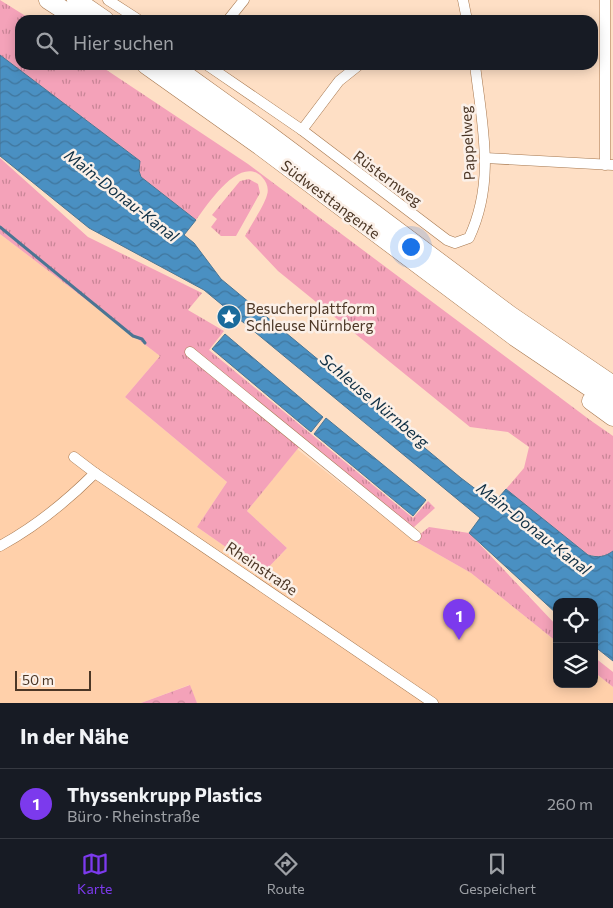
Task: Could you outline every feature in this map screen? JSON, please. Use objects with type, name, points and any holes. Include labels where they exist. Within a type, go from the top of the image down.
[{"type":"highway","points":[[48,0],[71,15]]},
{"type":"highway","points":[[76,0],[98,15]]},
{"type":"highway","name":"Südwesttangente","points":[[153,70],[268,152],[515,337],[613,403]]},
{"type":"highway","name":"Südwesttangente","points":[[179,70],[268,134],[510,315],[611,384]]},
{"type":"highway","points":[[515,337],[527,356],[613,417]]},
{"type":"street","points":[[108,0],[131,15]]},
{"type":"street","points":[[232,15],[244,0]]},
{"type":"street","points":[[463,0],[467,15]]},
{"type":"street","points":[[485,158],[609,164],[606,0]]},
{"type":"street","name":"Rüsternweg","points":[[213,70],[302,130],[447,240],[455,244],[460,242]]},
{"type":"street","points":[[302,130],[339,81],[353,70]]},
{"type":"street","name":"Pappelweg","points":[[460,242],[468,238],[482,204],[485,177],[485,158],[476,70]]},
{"type":"street","points":[[190,352],[416,536]]},
{"type":"street","name":"Rheinstraße","points":[[74,457],[433,703]]},
{"type":"street","points":[[0,546],[15,538],[74,494],[95,473]]},
{"type":"shaded area","points":[[0,234],[160,356],[125,397],[227,482],[197,527],[263,573],[287,548],[247,511],[297,449],[413,540],[471,573],[553,639],[553,688],[598,688],[598,675],[613,687],[613,703],[197,703],[189,685],[141,703],[0,703]]},
{"type":"green space","points":[[0,0],[24,15],[15,15],[15,66],[0,55]]},
{"type":"green space","points":[[20,70],[107,70],[248,164],[613,436],[613,551],[601,556],[588,555],[506,489],[524,468],[529,447],[508,432],[470,427],[278,271],[245,236],[267,195],[267,186],[262,177],[253,172],[244,172],[234,177],[216,194],[196,220],[141,177],[139,171],[140,161]]},
{"type":"green space","points":[[0,158],[88,237],[202,293],[188,310],[224,331],[209,350],[413,518],[428,501],[435,508],[413,528],[304,441],[247,511],[287,548],[263,573],[197,527],[227,482],[125,397],[160,356],[0,234]]},
{"type":"green space","points":[[249,179],[258,184],[260,193],[236,236],[221,236],[211,227],[217,219],[212,215],[240,181]]},
{"type":"green space","points":[[429,527],[469,533],[553,622],[553,639],[471,573],[413,540]]},
{"type":"green space","points":[[598,660],[613,672],[613,687],[598,675]]},
{"type":"green space","points":[[190,685],[197,703],[141,703]]},
{"type":"water","name":"Main-Donau-Kanal","points":[[0,55],[15,66],[15,70],[20,70],[140,161],[139,171],[141,177],[196,220],[184,235],[194,243],[221,279],[461,478],[494,503],[506,489],[588,555],[601,556],[613,551],[613,661],[598,649],[598,598],[553,598],[553,610],[469,533],[480,518],[204,290],[89,228],[0,156]]},
{"type":"water","points":[[225,334],[323,417],[311,432],[212,349]]},
{"type":"water","points":[[326,418],[426,500],[413,516],[314,434]]},
{"type":"waterway","points":[[0,227],[133,336],[142,339],[145,343]]},
{"type":"place","name":"Besucherplattform Schleuse Nürnberg","points":[[229,317]]},
{"type":"place","name":"Thyssenkrupp Plastics","points":[[459,640]]},
{"type":"water label","name":"Schleuse Nürnberg","points":[[375,400]]}]
